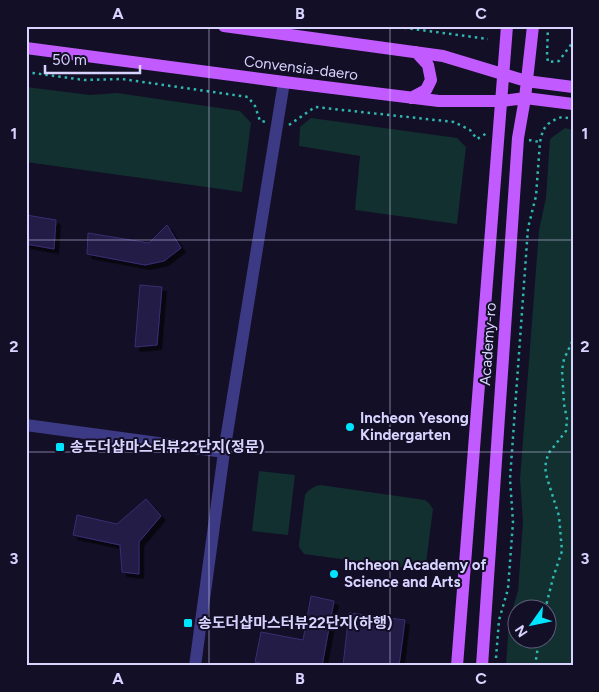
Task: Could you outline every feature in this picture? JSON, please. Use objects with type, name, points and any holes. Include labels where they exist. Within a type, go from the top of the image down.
[{"type":"main road","name":"Convensia-daero","points":[[224,26],[443,56],[526,81],[573,87]]},
{"type":"main road","name":"Academy-ro","points":[[457,666],[502,101],[506,26]]},
{"type":"main road","name":"Academy-ro","points":[[482,666],[518,138],[525,98],[533,26]]},
{"type":"main road","name":"Convensia-daero","points":[[26,48],[439,101],[502,101],[525,98],[573,104]]},
{"type":"main road","points":[[411,98],[426,90],[431,80],[428,65],[416,52]]},
{"type":"street","points":[[195,666],[224,452],[284,82]]},
{"type":"street","points":[[26,425],[224,452]]},
{"type":"path","points":[[391,26],[488,39]]},
{"type":"path","points":[[548,26],[548,62],[559,61],[573,42]]},
{"type":"path","points":[[26,72],[84,80],[122,79],[248,97],[256,106],[260,121]]},
{"type":"path","points":[[288,126],[315,106],[454,122],[470,130],[477,139]]},
{"type":"path","points":[[496,666],[499,620],[508,589],[512,522],[510,470],[528,228],[536,196],[540,142],[543,130],[548,124],[562,117],[573,119]]},
{"type":"path","points":[[548,600],[562,552],[559,516],[545,468],[548,454],[566,431],[567,419],[562,370],[564,359],[573,340]]},
{"type":"path","points":[[535,666],[537,650]]},
{"type":"green space","points":[[26,87],[90,95],[117,93],[240,111],[251,123],[242,192],[26,162]]},
{"type":"green space","points":[[311,118],[457,138],[466,147],[457,224],[355,210],[360,156],[299,146],[300,127]]},
{"type":"green space","points":[[565,128],[573,130],[573,666],[506,666],[507,650],[556,650],[556,600],[515,600],[518,591],[523,522],[520,479],[539,230],[546,198],[550,139]]},
{"type":"green space","points":[[259,471],[295,475],[288,535],[252,531]]},
{"type":"green space","points":[[320,485],[425,500],[433,509],[426,563],[422,567],[415,569],[304,554],[299,544],[305,495],[311,488]]},
{"type":"building","points":[[26,215],[56,220],[54,249],[26,244]]},
{"type":"building","points":[[167,225],[181,248],[164,261],[145,265],[87,254],[88,233],[149,243]]},
{"type":"building","points":[[140,285],[162,287],[157,345],[135,347]]},
{"type":"building","points":[[146,499],[161,516],[139,542],[139,574],[122,572],[120,545],[73,535],[77,515],[117,524]]},
{"type":"building","points":[[311,596],[334,601],[322,666],[273,666],[255,662],[261,632],[303,640]]},
{"type":"building","points":[[349,613],[405,620],[399,666],[343,666]]},
{"type":"place","name":"Incheon Yesong Kindergarten","points":[[350,427]]},
{"type":"place","name":"송도더샵마스터뷰22단지(정문)","points":[[60,447]]},
{"type":"place","name":"Incheon Academy of Science and Arts","points":[[334,574]]},
{"type":"place","name":"송도더샵마스터뷰22단지(하행)","points":[[188,623]]}]
